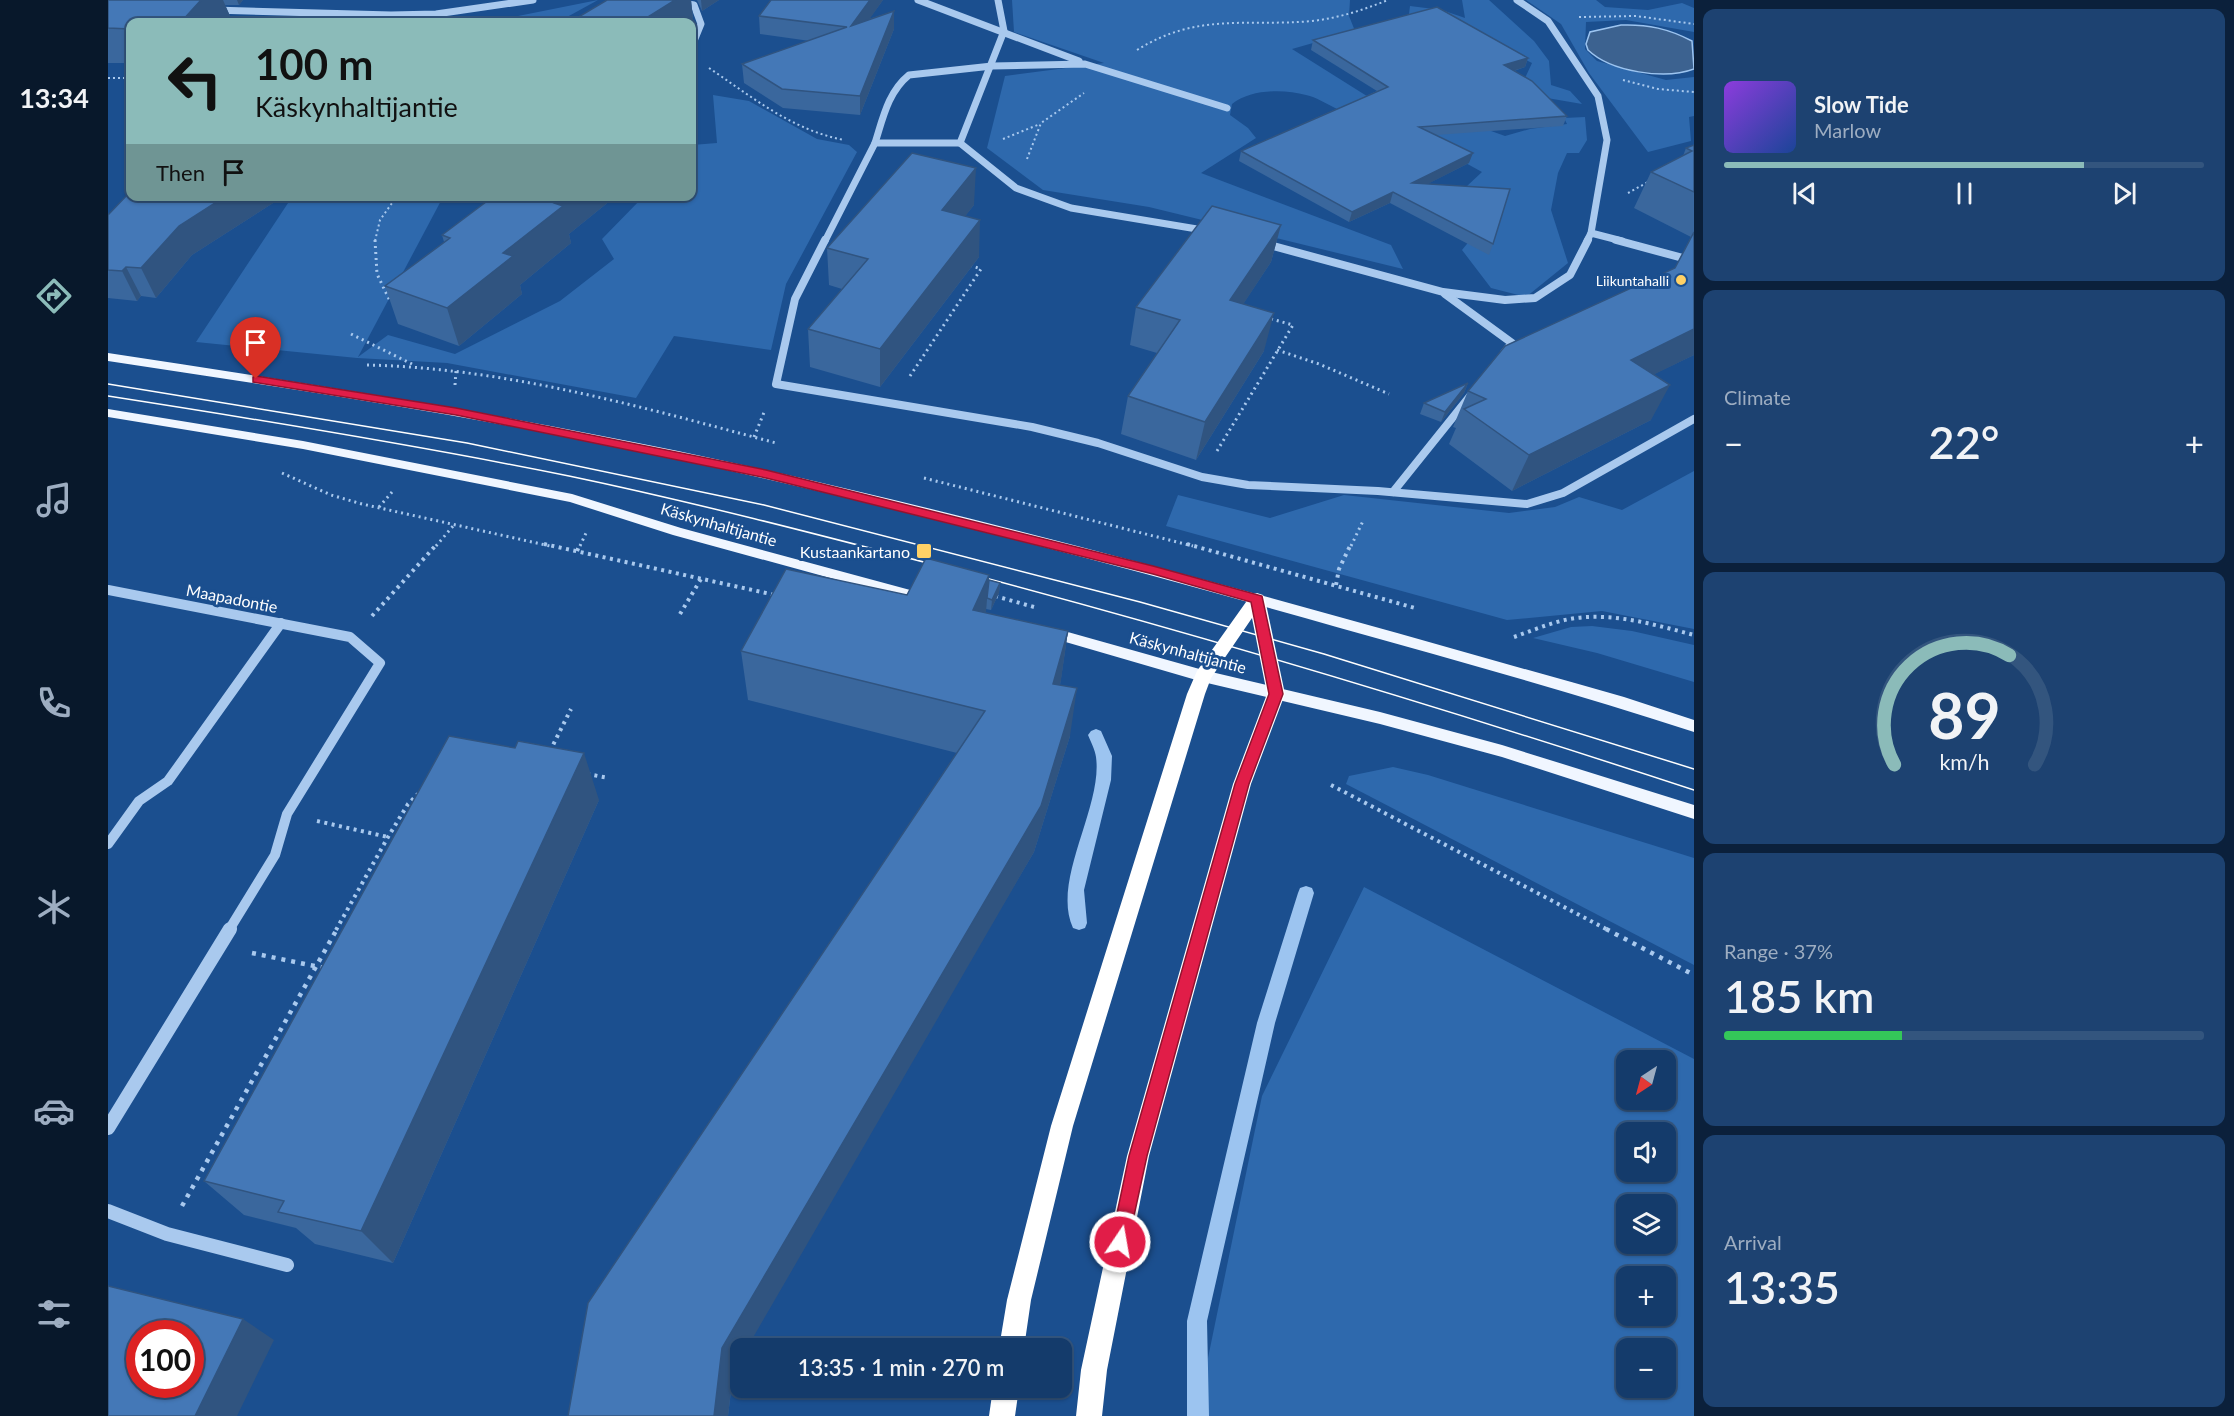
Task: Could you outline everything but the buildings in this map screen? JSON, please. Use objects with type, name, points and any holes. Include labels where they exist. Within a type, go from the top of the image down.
[{"type":"highway","points":[[1013,1338],[1019,1300],[1062,1126],[1203,675],[1257,599]]},
{"type":"highway","points":[[1089,1416],[1094,1370],[1138,1156],[1242,784],[1276,694],[1257,599]]},
{"type":"highway","points":[[1002,1416],[1005,1398]]},
{"type":"main road","points":[[108,357],[406,402],[766,474],[1153,570],[1624,703],[1694,726]]},
{"type":"main road","name":"Käskynhaltijantie","points":[[108,413],[303,445],[572,498],[678,532],[935,602]]},
{"type":"main road","name":"Käskynhaltijantie","points":[[1036,629],[1203,675],[1380,718],[1502,751],[1694,812]]},
{"type":"street","points":[[204,10],[380,15],[436,14],[533,0]]},
{"type":"street","points":[[667,0],[694,3],[701,24],[696,36]]},
{"type":"street","points":[[918,0],[945,12],[1004,31],[1085,64],[1227,108]]},
{"type":"street","points":[[960,143],[1004,31],[998,0]]},
{"type":"street","points":[[1252,241],[1298,251],[1443,292],[1504,300],[1535,298],[1570,275],[1591,233],[1607,140],[1598,96],[1548,21],[1517,0]]},
{"type":"street","points":[[1085,64],[992,66],[909,75],[896,85],[875,143],[795,299],[776,384],[1043,429],[1098,443],[1202,477],[1248,485],[1378,490],[1527,504],[1563,493],[1694,419]]},
{"type":"street","points":[[875,143],[960,143],[1016,188],[1071,208],[1159,221],[1217,233]]},
{"type":"street","points":[[1591,233],[1694,261]]},
{"type":"street","points":[[1443,292],[1512,343],[1497,362]]},
{"type":"street","points":[[1393,492],[1475,390]]},
{"type":"street","name":"Maapadontie","points":[[108,590],[350,637]]},
{"type":"street","points":[[108,844],[139,801],[168,781],[281,623]]},
{"type":"street","points":[[108,1128],[275,855],[287,814],[380,663],[350,637]]},
{"type":"street","points":[[108,1211],[167,1234],[287,1265]]},
{"type":"path","points":[[1548,21],[1603,14],[1648,16],[1694,24]]},
{"type":"path","points":[[1573,58],[1641,87],[1672,92],[1694,92]]},
{"type":"path","points":[[705,66],[800,127],[837,139],[875,143]]},
{"type":"path","points":[[108,78],[126,78]]},
{"type":"path","points":[[1595,209],[1654,179]]},
{"type":"path","points":[[390,301],[380,288],[374,254],[379,223],[394,201]]},
{"type":"path","points":[[891,404],[981,269],[958,261]]},
{"type":"path","points":[[1202,477],[1293,325],[1266,317]]},
{"type":"path","points":[[351,334],[414,366]]},
{"type":"path","points":[[1278,350],[1319,364],[1389,394]]},
{"type":"path","points":[[455,387],[456,370]]},
{"type":"path","points":[[616,408],[622,401]]},
{"type":"path","points":[[285,475],[331,495],[379,507],[779,596]]},
{"type":"path","points":[[1336,585],[1339,569],[1378,490]]},
{"type":"path","points":[[379,507],[393,491]]},
{"type":"path","points":[[350,637],[386,601],[454,525]]},
{"type":"path","points":[[577,551],[586,533]]},
{"type":"path","points":[[680,614],[701,579]]},
{"type":"path","points":[[1514,638],[1559,621],[1584,618],[1638,621],[1694,635]]},
{"type":"path","points":[[547,756],[571,709]]},
{"type":"path","points":[[576,772],[609,778]]},
{"type":"path","points":[[1331,785],[1694,975]]},
{"type":"path","points":[[167,1234],[388,837],[408,804],[420,792]]},
{"type":"path","points":[[287,814],[388,837]]},
{"type":"path","points":[[219,947],[327,968]]},
{"type":"shaded area","points":[[598,0],[565,18],[508,18]]},
{"type":"shaded area","points":[[1012,0],[1350,0],[1349,16],[1355,31],[1292,49],[1370,98],[1337,109],[1318,99],[1297,93],[1268,92],[1248,95],[1232,104],[1230,115],[1248,128],[1256,138],[1201,173],[1391,245],[1403,269],[1149,207],[1043,190],[987,148],[1005,76],[1104,63],[1014,32]]},
{"type":"shaded area","points":[[1462,0],[1489,0],[1534,41],[1549,61],[1551,85],[1570,91],[1582,104],[1518,93],[1532,63],[1436,15],[1420,18],[1409,14],[1410,6],[1442,10],[1465,18]]},
{"type":"shaded area","points":[[1526,0],[1596,0],[1605,7],[1648,10],[1682,3],[1694,8],[1694,32],[1626,20],[1586,22],[1585,49],[1597,61],[1666,80],[1694,77],[1694,116],[1689,117],[1691,141],[1648,152],[1589,73],[1561,24]]},
{"type":"shaded area","points":[[1621,25],[1658,28],[1692,41],[1694,69],[1668,74],[1639,72],[1610,64],[1588,50],[1586,44],[1590,32]]},
{"type":"shaded area","points":[[713,95],[749,101],[817,139],[849,145],[857,152],[786,284],[771,350],[674,336],[636,398],[447,363],[357,358],[196,342],[289,201],[441,201],[358,357],[388,335],[455,354],[560,301],[614,259],[602,239],[639,201],[696,201],[696,145],[717,143]]},
{"type":"shaded area","points":[[1382,117],[1480,127],[1505,136],[1530,129],[1567,124],[1564,118],[1585,117],[1587,140],[1579,153],[1567,153],[1558,173],[1551,210],[1568,263],[1526,297],[1491,288],[1462,250],[1499,205],[1467,186],[1482,172]]},
{"type":"shaded area","points":[[1694,471],[1694,629],[1602,611],[1507,620],[1166,526],[1178,495],[1270,518],[1344,495],[1509,513],[1555,507],[1579,497],[1622,510]]},
{"type":"shaded area","points":[[1592,626],[1632,631],[1694,645],[1694,682],[1597,653],[1533,638],[1571,627]]},
{"type":"shaded area","points":[[1393,767],[1428,775],[1694,858],[1694,965],[1346,784],[1349,776]]},
{"type":"shaded area","points":[[1364,887],[1694,1059],[1694,1416],[1202,1416],[1202,1387],[1262,1096]]},
{"type":"waterway","points":[[1079,923],[1076,890],[1103,780],[1104,756],[1096,735]]},
{"type":"waterway","points":[[1198,1416],[1197,1321],[1266,1023],[1306,893]]},
{"type":"tram line","points":[[108,384],[467,443],[764,505],[1140,602],[1324,654],[1694,769]]},
{"type":"tram line","points":[[108,396],[339,433],[569,476],[708,507],[939,566]]},
{"type":"tram line","points":[[974,575],[1336,677],[1694,790]]},
{"type":"place","name":"Liikuntahalli","points":[[1681,280]]},
{"type":"place","name":"Kustaankartano","points":[[924,551]]},
{"type":"route","points":[[256,379],[456,411],[766,474],[1153,570],[1257,599],[1276,694],[1242,784],[1138,1156],[1120,1242]]}]
